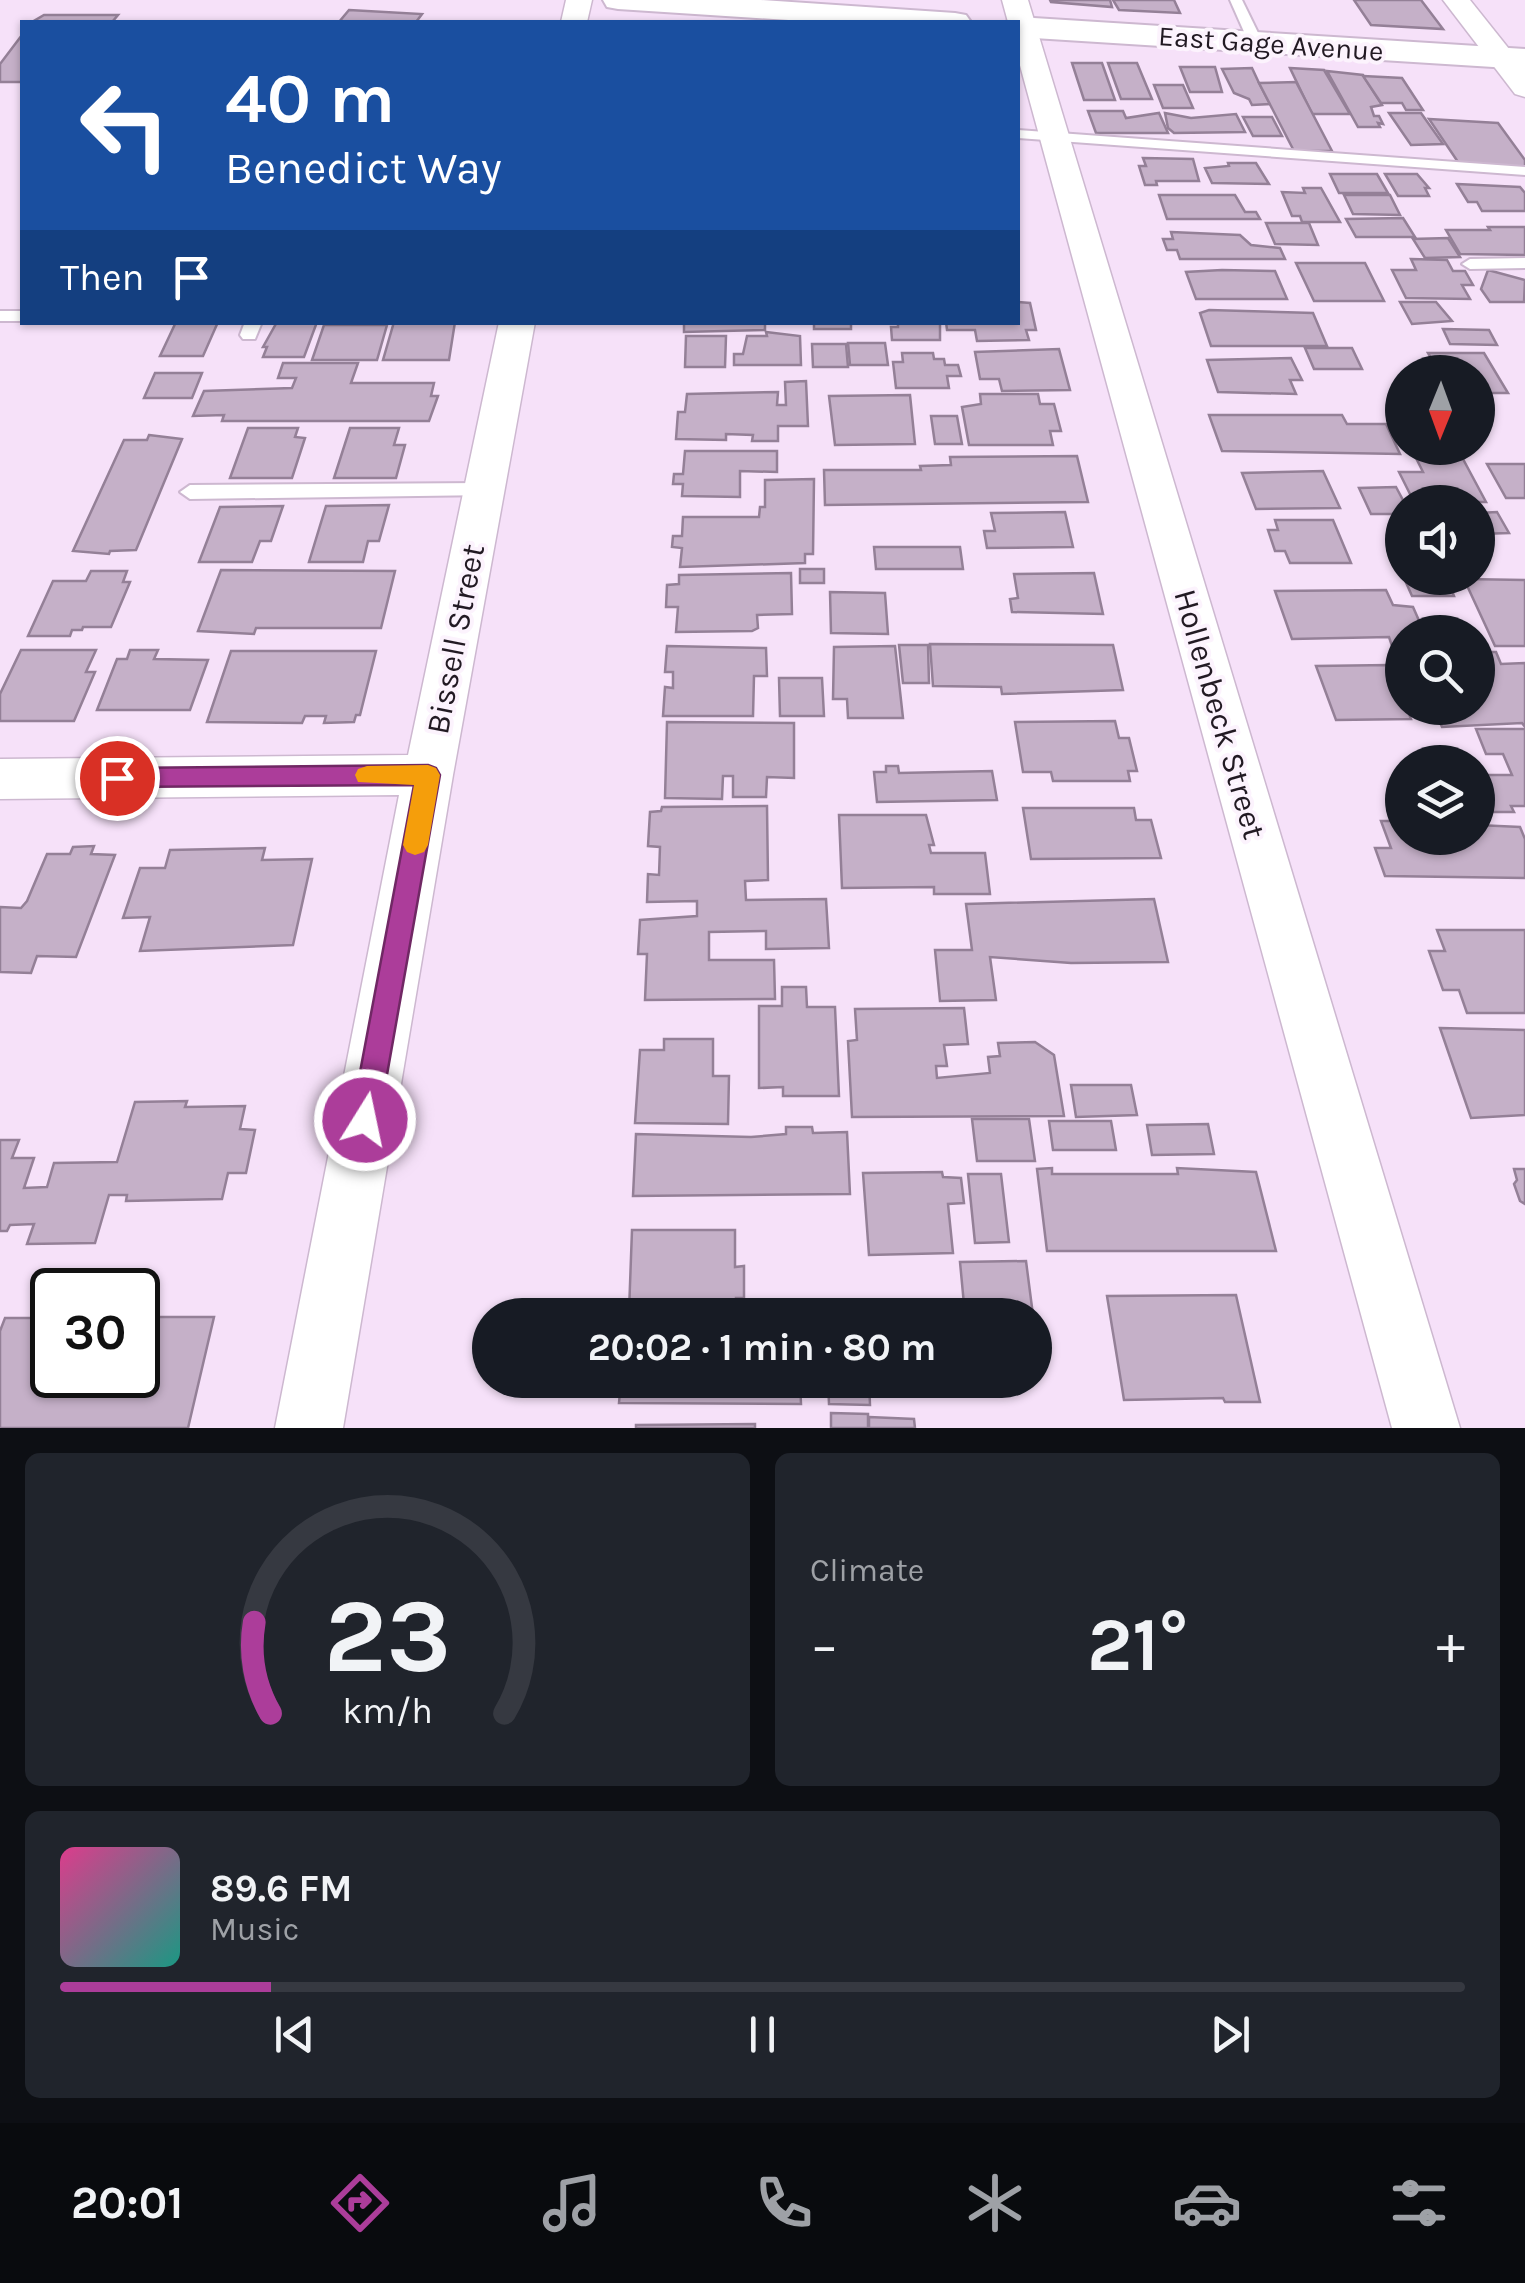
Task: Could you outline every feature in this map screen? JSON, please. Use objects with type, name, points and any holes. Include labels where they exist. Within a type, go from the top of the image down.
[{"type":"main road","points":[[618,0],[924,20]]},
{"type":"main road","name":"East Gage Avenue","points":[[1018,18],[1256,43],[1514,58]]},
{"type":"street","points":[[1456,0],[1514,58],[1525,88]]},
{"type":"street","name":"Hollenbeck Street","points":[[1020,31],[1036,135],[1426,1428]]},
{"type":"street","name":"Bissell Street","points":[[308,1428],[515,325]]},
{"type":"street","points":[[0,779],[428,775]]},
{"type":"lane","points":[[1236,0],[1256,43]]},
{"type":"lane","points":[[1036,135],[1525,171]]},
{"type":"lane","points":[[1470,264],[1525,263]]},
{"type":"lane","points":[[190,492],[484,490]]},
{"type":"building","points":[[1110,0],[1112,7],[1051,2]]},
{"type":"building","points":[[1113,0],[1174,0],[1180,13],[1119,10]]},
{"type":"building","points":[[1354,0],[1421,0],[1443,29],[1371,25]]},
{"type":"building","points":[[349,10],[422,14],[418,20],[341,20]]},
{"type":"building","points":[[44,15],[118,15],[114,20],[35,20]]},
{"type":"building","points":[[20,38],[20,82],[0,82],[0,64]]},
{"type":"building","points":[[1072,63],[1102,63],[1115,100],[1084,100]]},
{"type":"building","points":[[1108,63],[1137,63],[1152,99],[1121,99]]},
{"type":"building","points":[[1180,67],[1215,67],[1222,92],[1190,92]]},
{"type":"building","points":[[1252,68],[1270,104],[1252,105],[1249,99],[1234,93],[1222,69]]},
{"type":"building","points":[[1290,68],[1324,70],[1350,114],[1312,114]]},
{"type":"building","points":[[1327,71],[1363,75],[1382,105],[1371,107],[1383,124],[1378,123],[1380,127],[1358,127]]},
{"type":"building","points":[[1363,76],[1402,78],[1423,110],[1406,110],[1402,103],[1381,103]]},
{"type":"building","points":[[1296,82],[1332,151],[1294,151],[1259,83]]},
{"type":"building","points":[[1154,85],[1183,85],[1193,108],[1163,108]]},
{"type":"building","points":[[1088,111],[1123,111],[1126,118],[1159,113],[1168,133],[1096,133]]},
{"type":"building","points":[[1165,113],[1191,118],[1236,114],[1245,132],[1174,133],[1168,128]]},
{"type":"building","points":[[1389,113],[1421,113],[1443,144],[1411,145]]},
{"type":"building","points":[[1243,117],[1272,117],[1282,136],[1253,136]]},
{"type":"building","points":[[1429,119],[1498,123],[1525,160],[1525,168],[1458,162]]},
{"type":"building","points":[[1143,158],[1193,159],[1199,181],[1156,181],[1157,185],[1145,185],[1139,166],[1146,166]]},
{"type":"building","points":[[1228,163],[1256,163],[1269,184],[1212,183],[1205,168],[1229,166]]},
{"type":"building","points":[[1330,174],[1377,174],[1388,193],[1339,193]]},
{"type":"building","points":[[1385,174],[1417,174],[1429,188],[1425,188],[1429,196],[1398,196]]},
{"type":"building","points":[[1457,184],[1520,187],[1525,193],[1525,211],[1482,211],[1477,202],[1468,202]]},
{"type":"building","points":[[1303,188],[1321,188],[1340,222],[1302,222],[1300,216],[1292,216],[1282,192],[1305,193]]},
{"type":"building","points":[[1159,195],[1235,195],[1245,212],[1256,212],[1260,219],[1167,219]]},
{"type":"building","points":[[1344,195],[1390,195],[1400,215],[1353,214]]},
{"type":"building","points":[[1403,218],[1415,237],[1356,237],[1346,219]]},
{"type":"building","points":[[1266,223],[1309,223],[1318,245],[1275,244]]},
{"type":"building","points":[[1488,227],[1525,227],[1525,255],[1460,254],[1446,230],[1490,230]]},
{"type":"building","points":[[1171,232],[1240,235],[1251,245],[1280,248],[1285,259],[1180,259],[1177,250],[1167,250],[1163,239],[1173,239]]},
{"type":"building","points":[[1448,238],[1460,257],[1425,258],[1413,239]]},
{"type":"building","points":[[1411,259],[1447,260],[1453,271],[1465,271],[1473,285],[1462,285],[1470,299],[1406,298],[1392,270],[1416,270]]},
{"type":"building","points":[[1296,263],[1365,263],[1384,301],[1314,301]]},
{"type":"building","points":[[1488,270],[1525,280],[1524,302],[1490,302],[1481,289]]},
{"type":"building","points":[[1275,271],[1287,299],[1196,299],[1186,272]]},
{"type":"building","points":[[1020,302],[1030,303],[1036,330],[1026,330],[1029,340],[977,341],[975,330],[947,330],[946,325],[1020,325]]},
{"type":"building","points":[[1400,302],[1436,302],[1452,321],[1412,324]]},
{"type":"building","points":[[1200,313],[1313,313],[1327,346],[1211,346]]},
{"type":"building","points":[[175,325],[217,325],[203,356],[160,356]]},
{"type":"building","points":[[275,325],[316,325],[304,357],[263,357],[267,347],[263,347]]},
{"type":"building","points":[[324,325],[387,325],[377,360],[312,360]]},
{"type":"building","points":[[393,325],[455,325],[449,360],[383,360]]},
{"type":"building","points":[[684,325],[765,325],[765,330],[684,332]]},
{"type":"building","points":[[814,325],[851,325],[851,329],[814,329]]},
{"type":"building","points":[[940,325],[940,340],[892,340],[891,327]]},
{"type":"building","points":[[1443,329],[1489,330],[1497,345],[1450,344]]},
{"type":"building","points":[[766,332],[800,336],[801,365],[734,365],[734,354],[743,354],[747,336],[767,336]]},
{"type":"building","points":[[686,336],[726,336],[725,367],[685,367]]},
{"type":"building","points":[[848,343],[885,343],[888,365],[850,365]]},
{"type":"building","points":[[812,344],[846,344],[848,367],[813,367]]},
{"type":"building","points":[[1305,348],[1352,348],[1362,369],[1314,369]]},
{"type":"building","points":[[1059,349],[1070,390],[1002,391],[999,379],[980,379],[975,352]]},
{"type":"building","points":[[902,353],[933,353],[934,359],[944,359],[945,365],[958,365],[961,376],[947,376],[949,388],[896,388],[893,362],[903,362]]},
{"type":"building","points":[[1428,353],[1485,355],[1429,355]]},
{"type":"building","points":[[1291,358],[1302,380],[1290,380],[1296,394],[1218,392],[1207,360]]},
{"type":"building","points":[[283,363],[358,363],[351,383],[434,383],[431,396],[438,396],[429,421],[222,421],[224,415],[193,416],[204,391],[292,388],[296,378],[278,378]]},
{"type":"building","points":[[1495,371],[1508,393],[1495,393]]},
{"type":"building","points":[[155,373],[202,373],[192,398],[144,398]]},
{"type":"building","points":[[806,381],[808,426],[778,426],[778,441],[752,441],[753,435],[726,434],[726,440],[676,439],[678,412],[685,412],[687,394],[778,392],[777,405],[786,405],[785,382]]},
{"type":"building","points":[[980,394],[1038,394],[1040,404],[1054,404],[1061,431],[1050,431],[1053,445],[969,445],[962,407],[981,404]]},
{"type":"building","points":[[910,395],[915,444],[835,445],[829,396]]},
{"type":"building","points":[[1209,415],[1342,415],[1347,424],[1385,424],[1385,454],[1222,451]]},
{"type":"building","points":[[931,416],[957,416],[962,444],[935,444]]},
{"type":"building","points":[[248,428],[298,428],[295,437],[305,438],[292,478],[230,478]]},
{"type":"building","points":[[350,428],[399,428],[394,445],[405,445],[396,478],[334,478]]},
{"type":"building","points":[[149,435],[182,439],[136,550],[109,554],[73,551],[124,440],[147,440]]},
{"type":"building","points":[[685,451],[777,451],[777,472],[740,471],[740,497],[682,496],[683,484],[673,484],[674,474],[683,474]]},
{"type":"building","points":[[1077,456],[1088,502],[825,505],[824,470],[921,470],[920,466],[951,465],[950,457]]},
{"type":"building","points":[[1525,464],[1525,498],[1506,498],[1488,465]]},
{"type":"building","points":[[1420,465],[1466,465],[1477,485],[1406,485],[1399,472],[1423,472]]},
{"type":"building","points":[[1323,471],[1340,508],[1256,509],[1242,473]]},
{"type":"building","points":[[814,479],[813,554],[805,554],[805,563],[680,567],[682,548],[672,547],[673,536],[682,536],[683,517],[759,517],[760,507],[765,507],[765,480]]},
{"type":"building","points":[[1385,487],[1385,514],[1371,514],[1359,488]]},
{"type":"building","points":[[389,505],[379,541],[368,541],[363,562],[309,562],[326,506]]},
{"type":"building","points":[[283,506],[271,541],[260,541],[252,562],[199,562],[220,507]]},
{"type":"building","points":[[1065,512],[1073,547],[987,548],[984,531],[995,531],[991,513]]},
{"type":"building","points":[[1497,512],[1509,533],[1495,533]]},
{"type":"building","points":[[1275,520],[1333,520],[1351,563],[1290,563],[1285,551],[1275,551],[1268,530],[1278,530]]},
{"type":"building","points":[[874,547],[960,547],[963,569],[876,569]]},
{"type":"building","points":[[800,569],[824,569],[824,583],[800,583]]},
{"type":"building","points":[[221,570],[395,571],[381,628],[256,628],[254,634],[198,631]]},
{"type":"building","points":[[91,571],[127,571],[123,582],[130,582],[111,627],[83,627],[72,630],[70,636],[28,636],[53,581],[86,581]]},
{"type":"building","points":[[791,573],[792,614],[757,615],[758,628],[752,631],[676,632],[678,607],[666,607],[667,585],[679,584],[679,575]]},
{"type":"building","points":[[1094,573],[1103,614],[1012,612],[1010,599],[1018,598],[1014,574]]},
{"type":"building","points":[[1495,580],[1525,580],[1525,646],[1495,646],[1495,615],[1481,615],[1471,595],[1495,595]]},
{"type":"building","points":[[1385,590],[1393,605],[1413,607],[1417,615],[1385,615],[1385,637],[1292,639],[1275,591]]},
{"type":"building","points":[[830,592],[885,593],[888,634],[831,633]]},
{"type":"building","points":[[930,644],[1113,645],[1123,690],[1002,694],[1001,687],[933,686]]},
{"type":"building","points":[[899,645],[928,645],[929,683],[903,683]]},
{"type":"building","points":[[667,646],[766,648],[767,676],[754,676],[753,716],[663,716],[665,687],[673,688],[673,672],[665,672]]},
{"type":"building","points":[[895,646],[903,718],[848,718],[847,699],[833,699],[834,647]]},
{"type":"building","points":[[21,650],[96,650],[86,672],[95,672],[74,721],[0,721],[0,694]]},
{"type":"building","points":[[130,650],[158,650],[154,659],[208,660],[190,710],[97,710],[117,659],[127,659]]},
{"type":"building","points":[[231,651],[376,651],[360,715],[356,715],[354,722],[324,723],[326,716],[305,716],[302,723],[207,722]]},
{"type":"building","points":[[1495,652],[1501,664],[1525,663],[1525,727],[1522,723],[1495,724]]},
{"type":"building","points":[[1385,665],[1385,719],[1336,720],[1316,666]]},
{"type":"building","points":[[779,678],[822,678],[824,716],[780,716]]},
{"type":"building","points":[[1115,721],[1119,738],[1129,738],[1137,771],[1128,771],[1130,781],[1053,781],[1051,772],[1023,772],[1015,722]]},
{"type":"building","points":[[667,722],[794,723],[794,778],[767,777],[766,797],[733,797],[733,776],[723,776],[722,799],[665,798]]},
{"type":"building","points":[[1476,729],[1525,729],[1525,806],[1511,806],[1514,812],[1495,812],[1495,775],[1512,775],[1503,754],[1495,754],[1495,745],[1482,745]]},
{"type":"building","points":[[886,766],[898,766],[899,773],[992,771],[997,800],[877,802],[874,772],[886,772]]},
{"type":"building","points":[[767,806],[768,880],[745,881],[746,900],[826,899],[829,948],[766,949],[766,931],[709,932],[709,960],[774,960],[775,999],[645,1000],[647,954],[638,954],[640,920],[697,916],[697,901],[647,902],[648,874],[659,875],[660,847],[648,846],[650,812],[661,811],[662,807]]},
{"type":"building","points":[[1023,808],[1134,808],[1136,820],[1151,820],[1161,858],[1031,859]]},
{"type":"building","points":[[839,815],[926,815],[934,845],[929,845],[931,853],[985,853],[990,894],[934,894],[934,887],[842,888]]},
{"type":"building","points":[[1495,826],[1520,827],[1525,839],[1525,878],[1385,876],[1375,848],[1385,848],[1385,855],[1495,855]]},
{"type":"building","points":[[94,846],[91,854],[115,855],[76,957],[37,956],[31,973],[0,972],[0,907],[21,908],[47,854],[70,854],[73,847]]},
{"type":"building","points":[[265,848],[262,860],[312,859],[293,945],[140,951],[150,917],[123,918],[140,868],[165,868],[170,850]]},
{"type":"building","points":[[1154,899],[1168,962],[1071,963],[990,957],[996,1000],[940,1001],[935,950],[972,950],[966,904]]},
{"type":"building","points":[[1437,930],[1525,930],[1525,1013],[1467,1013],[1459,990],[1443,990],[1429,951],[1445,951]]},
{"type":"building","points":[[782,987],[806,987],[807,1007],[835,1007],[839,1096],[783,1096],[783,1087],[759,1088],[759,1006],[782,1006]]},
{"type":"building","points":[[964,1008],[968,1044],[944,1045],[947,1066],[936,1066],[937,1078],[990,1073],[988,1057],[1000,1056],[998,1043],[1035,1042],[1054,1055],[1064,1116],[852,1117],[848,1041],[857,1040],[855,1009]]},
{"type":"building","points":[[1440,1028],[1525,1030],[1525,1115],[1471,1118]]},
{"type":"building","points":[[664,1039],[713,1039],[713,1076],[729,1076],[728,1124],[635,1123],[640,1050],[664,1050]]},
{"type":"building","points":[[1071,1085],[1131,1085],[1137,1115],[1076,1117]]},
{"type":"building","points":[[187,1101],[185,1107],[245,1106],[240,1129],[255,1130],[246,1173],[228,1173],[222,1199],[126,1201],[127,1195],[109,1195],[95,1243],[27,1244],[34,1224],[10,1225],[7,1231],[0,1231],[0,1140],[19,1140],[12,1158],[34,1158],[24,1188],[47,1187],[54,1163],[117,1162],[135,1102]]},
{"type":"building","points":[[972,1119],[1029,1119],[1035,1161],[977,1161]]},
{"type":"building","points":[[1049,1121],[1111,1121],[1116,1150],[1053,1150]]},
{"type":"building","points":[[1208,1124],[1214,1154],[1152,1155],[1147,1125]]},
{"type":"building","points":[[786,1127],[812,1127],[813,1133],[847,1132],[850,1194],[633,1196],[636,1134],[751,1137],[786,1134]]},
{"type":"building","points":[[1052,1168],[1052,1174],[1178,1174],[1177,1168],[1256,1172],[1276,1251],[1047,1251],[1037,1169]]},
{"type":"building","points":[[1514,1169],[1525,1169],[1525,1204],[1514,1184]]},
{"type":"building","points":[[942,1172],[943,1177],[961,1178],[964,1203],[948,1204],[953,1253],[869,1255],[863,1173]]},
{"type":"building","points":[[968,1174],[1001,1174],[1009,1242],[975,1243]]},
{"type":"building","points":[[632,1230],[735,1230],[735,1267],[744,1266],[744,1298],[630,1298]]},
{"type":"building","points":[[1026,1261],[1031,1298],[963,1298],[960,1262]]},
{"type":"building","points":[[1236,1295],[1260,1402],[1225,1402],[1223,1398],[1124,1400],[1107,1296]]},
{"type":"building","points":[[160,1317],[214,1317],[188,1428],[0,1428],[0,1331],[5,1318],[30,1318],[30,1398],[160,1398]]},
{"type":"building","points":[[619,1398],[801,1398],[801,1404],[619,1403]]},
{"type":"building","points":[[829,1398],[870,1398],[870,1405],[829,1404]]},
{"type":"building","points":[[831,1413],[868,1414],[868,1428],[831,1428]]},
{"type":"building","points":[[869,1417],[914,1419],[915,1428],[869,1428]]},
{"type":"building","points":[[755,1424],[755,1428],[636,1428],[636,1425]]},
{"type":"slow traffic","points":[[367,775],[428,775],[415,845]]},
{"type":"route","points":[[117,778],[428,775],[365,1120]]}]
